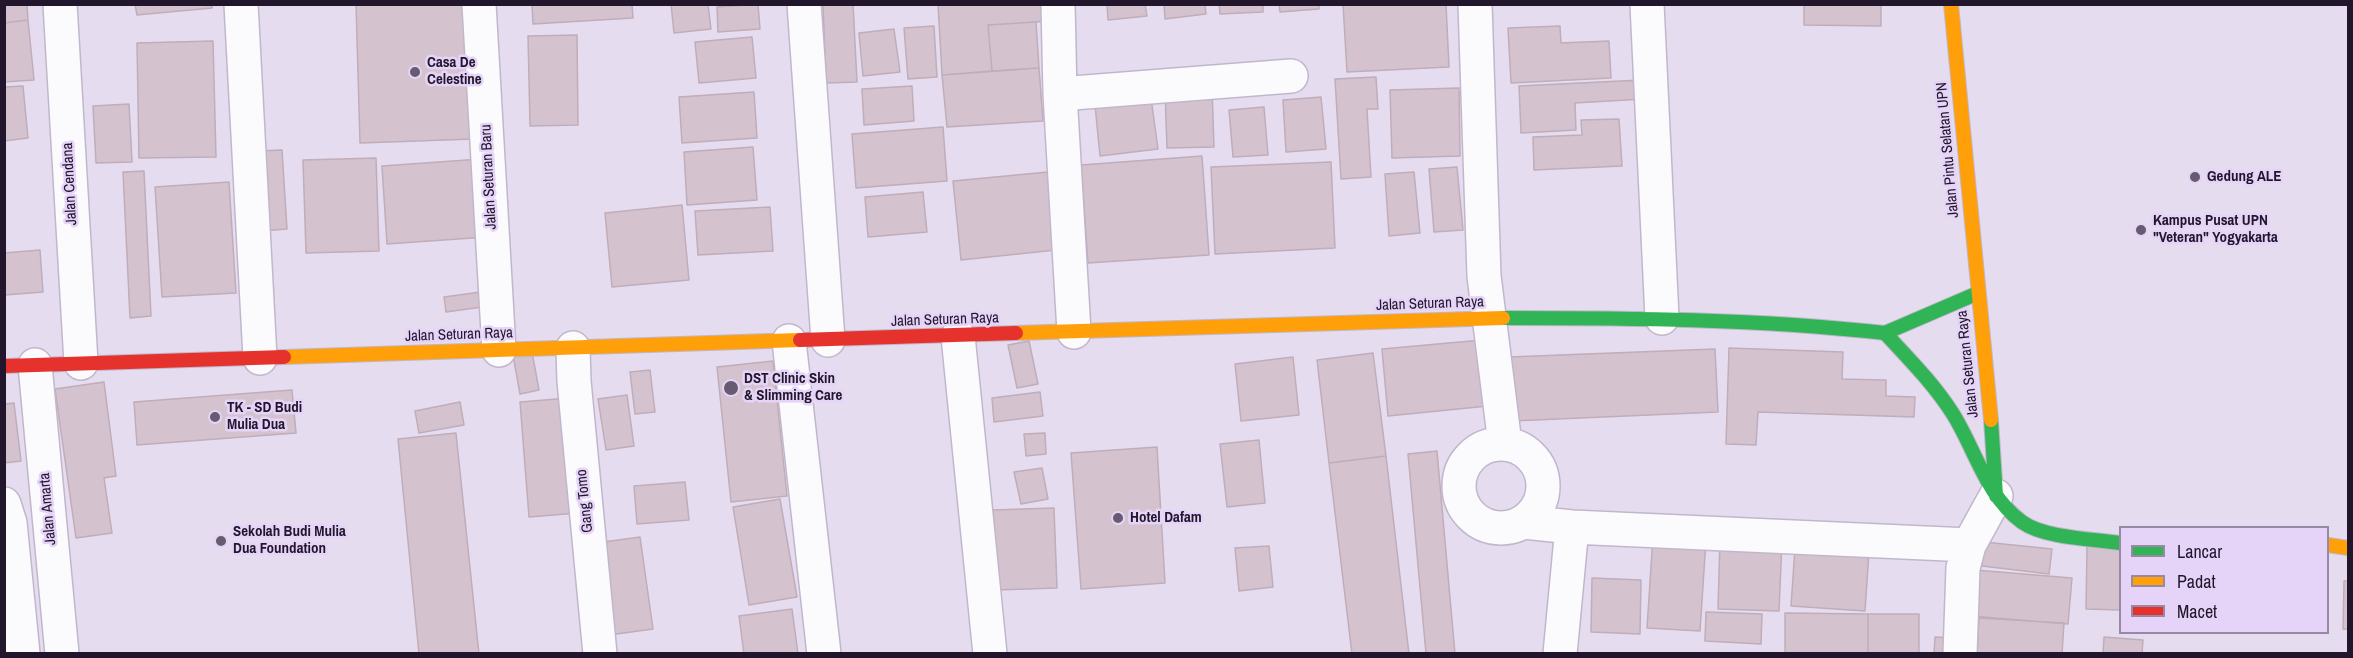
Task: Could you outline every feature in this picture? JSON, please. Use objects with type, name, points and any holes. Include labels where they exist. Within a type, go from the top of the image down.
[{"type":"main road","name":"Jalan Pintu Selatan UPN","points":[[1951,4],[1978,293]]},
{"type":"main road","name":"Jalan Seturan Raya","points":[[20,366],[1490,318],[1662,318],[1806,324],[1885,333],[1978,293],[1988,371],[1996,496]]},
{"type":"main road","name":"Jalan Seturan Raya","points":[[1885,333],[1925,377],[1952,414],[1996,496],[2024,524],[2084,539],[2119,543]]},
{"type":"main road","points":[[2329,545],[2349,548]]},
{"type":"street","name":"Jalan Cendana","points":[[60,4],[81,363]]},
{"type":"street","points":[[241,4],[260,358]]},
{"type":"street","name":"Jalan Seturan Baru","points":[[479,4],[499,350]]},
{"type":"street","points":[[804,4],[828,340]]},
{"type":"street","points":[[1058,4],[1060,94],[1074,332]]},
{"type":"street","points":[[1475,4],[1484,276],[1505,444]]},
{"type":"street","points":[[1647,4],[1662,318]]},
{"type":"street","points":[[1060,94],[1291,76]]},
{"type":"street","points":[[958,336],[990,654]]},
{"type":"street","points":[[789,341],[824,654]]},
{"type":"street","name":"Gang Tomo","points":[[573,348],[574,381],[600,654]]},
{"type":"street","name":"Jalan Amarta","points":[[20,366],[62,654]]},
{"type":"street","points":[[1524,522],[1533,514],[1540,502],[1543,490],[1542,476],[1537,464],[1529,454],[1518,447],[1505,444],[1491,445],[1478,452],[1467,462],[1461,475],[1460,489],[1463,503],[1471,515],[1482,524],[1503,528],[1524,522],[1572,527],[1969,546]]},
{"type":"street","points":[[1960,654],[1963,568],[1969,546],[1996,496]]},
{"type":"street","points":[[4,504],[10,523],[23,654]]},
{"type":"street","points":[[1560,654],[1572,527]]},
{"type":"building","points":[[4,4],[27,4],[28,20],[4,23]]},
{"type":"building","points":[[135,4],[212,4],[212,8],[137,15]]},
{"type":"building","name":"Casa De Celestine","points":[[356,4],[470,4],[474,139],[360,143]]},
{"type":"building","points":[[532,4],[632,4],[633,18],[533,24]]},
{"type":"building","points":[[671,4],[708,4],[711,29],[674,33]]},
{"type":"building","points":[[758,4],[760,29],[718,32],[717,7]]},
{"type":"building","points":[[823,4],[853,4],[857,82],[826,83]]},
{"type":"building","points":[[938,4],[1049,4],[1050,21],[988,25],[992,71],[942,75]]},
{"type":"building","points":[[1107,4],[1145,4],[1147,16],[1108,20]]},
{"type":"building","points":[[1164,4],[1205,4],[1206,14],[1165,19]]},
{"type":"building","points":[[1219,4],[1263,4],[1263,12],[1220,14]]},
{"type":"building","points":[[1279,4],[1319,4],[1319,9],[1280,12]]},
{"type":"building","points":[[1343,4],[1446,4],[1449,67],[1347,72]]},
{"type":"building","points":[[1804,4],[1881,4],[1881,26],[1804,25]]},
{"type":"building","points":[[28,20],[34,80],[4,82],[4,23]]},
{"type":"building","points":[[1036,22],[1039,68],[992,71],[988,25]]},
{"type":"building","points":[[934,26],[937,77],[908,79],[904,28]]},
{"type":"building","points":[[1560,26],[1561,43],[1609,41],[1611,78],[1511,83],[1508,28]]},
{"type":"building","points":[[894,29],[900,72],[863,76],[859,33]]},
{"type":"building","points":[[577,35],[578,125],[530,126],[528,36]]},
{"type":"building","points":[[752,37],[756,78],[699,83],[695,42]]},
{"type":"building","points":[[213,41],[216,157],[139,158],[137,43]]},
{"type":"building","points":[[1039,68],[1043,121],[947,127],[942,75]]},
{"type":"building","points":[[1376,77],[1378,109],[1367,109],[1371,177],[1341,179],[1335,79]]},
{"type":"building","points":[[1641,80],[1643,99],[1575,103],[1576,130],[1521,133],[1519,86]]},
{"type":"building","points":[[23,86],[28,138],[4,141],[4,87]]},
{"type":"building","points":[[912,86],[914,121],[864,125],[862,89]]},
{"type":"building","points":[[1459,88],[1460,156],[1392,158],[1390,90]]},
{"type":"building","points":[[1212,89],[1214,147],[1167,148],[1165,90]]},
{"type":"building","points":[[754,92],[757,138],[682,143],[679,97]]},
{"type":"building","points":[[1321,97],[1326,149],[1286,152],[1283,100]]},
{"type":"building","points":[[1151,98],[1158,149],[1100,156],[1095,105]]},
{"type":"building","points":[[129,104],[132,162],[96,163],[93,106]]},
{"type":"building","points":[[1264,107],[1268,155],[1233,157],[1229,110]]},
{"type":"building","points":[[1619,119],[1622,166],[1534,170],[1533,137],[1582,135],[1581,120]]},
{"type":"building","points":[[943,127],[947,181],[856,188],[852,134]]},
{"type":"building","points":[[753,147],[757,200],[687,205],[684,152]]},
{"type":"building","points":[[282,150],[287,229],[262,231],[258,151]]},
{"type":"building","points":[[1202,156],[1209,255],[1088,263],[1081,165]]},
{"type":"building","points":[[376,158],[379,251],[306,253],[303,160]]},
{"type":"building","points":[[481,159],[487,237],[387,244],[382,166]]},
{"type":"building","points":[[1331,162],[1335,248],[1215,254],[1211,167]]},
{"type":"building","points":[[1457,167],[1463,230],[1434,232],[1429,169]]},
{"type":"building","points":[[144,171],[151,316],[130,318],[123,172]]},
{"type":"building","points":[[1048,172],[1056,250],[961,260],[953,181]]},
{"type":"building","points":[[1414,172],[1420,233],[1389,236],[1385,174]]},
{"type":"building","points":[[229,182],[236,293],[162,297],[155,187]]},
{"type":"building","points":[[923,192],[927,232],[868,237],[865,197]]},
{"type":"building","points":[[682,205],[689,280],[612,287],[605,213]]},
{"type":"building","points":[[770,207],[773,251],[698,255],[695,211]]},
{"type":"building","points":[[40,250],[43,292],[5,295],[4,253]]},
{"type":"building","points":[[488,291],[490,306],[446,312],[444,297]]},
{"type":"building","points":[[1482,340],[1488,406],[1388,416],[1382,349]]},
{"type":"building","points":[[1029,341],[1038,384],[1017,388],[1008,345]]},
{"type":"building","points":[[1729,348],[1843,352],[1842,379],[1886,380],[1886,396],[1915,397],[1914,417],[1758,412],[1756,445],[1726,444]]},
{"type":"building","points":[[1715,349],[1718,412],[1512,421],[1509,357]]},
{"type":"building","points":[[532,352],[539,390],[520,394],[513,355]]},
{"type":"building","points":[[1373,353],[1386,456],[1329,463],[1317,360]]},
{"type":"building","points":[[1293,357],[1299,415],[1241,421],[1235,364]]},
{"type":"building","points":[[773,361],[787,496],[731,502],[717,367]]},
{"type":"building","points":[[650,370],[655,412],[635,414],[630,372]]},
{"type":"building","points":[[104,382],[116,476],[104,478],[112,533],[76,538],[55,389]]},
{"type":"building","name":"TK - SD Budi Mulia Dua","points":[[292,390],[296,433],[137,445],[134,402]]},
{"type":"building","points":[[1040,392],[1043,416],[994,422],[992,398]]},
{"type":"building","points":[[627,395],[634,446],[606,450],[598,399]]},
{"type":"building","points":[[569,398],[578,513],[529,517],[520,402]]},
{"type":"building","points":[[460,402],[464,425],[419,433],[415,411]]},
{"type":"building","points":[[14,403],[21,461],[4,463],[4,404]]},
{"type":"building","points":[[456,433],[479,654],[419,654],[398,439]]},
{"type":"building","points":[[1045,433],[1046,454],[1026,456],[1024,434]]},
{"type":"building","points":[[1259,440],[1265,503],[1227,507],[1220,444]]},
{"type":"building","name":"Hotel Dafam","points":[[1157,447],[1165,583],[1081,589],[1071,453]]},
{"type":"building","points":[[1437,451],[1455,654],[1426,654],[1408,454]]},
{"type":"building","points":[[1386,456],[1409,654],[1352,654],[1329,463]]},
{"type":"building","points":[[1042,468],[1048,499],[1021,504],[1014,472]]},
{"type":"building","points":[[685,482],[689,520],[637,524],[634,486]]},
{"type":"building","points":[[780,499],[797,597],[749,605],[733,507]]},
{"type":"building","points":[[1054,508],[1057,588],[996,590],[993,510]]},
{"type":"building","points":[[1653,536],[1706,540],[1700,631],[1647,628]]},
{"type":"building","points":[[640,537],[653,629],[609,635],[596,543]]},
{"type":"building","points":[[1720,539],[1782,541],[1779,611],[1718,609]]},
{"type":"building","points":[[1984,542],[2052,549],[2049,574],[1982,566]]},
{"type":"building","points":[[1269,546],[1273,587],[1239,591],[1235,548]]},
{"type":"building","points":[[2087,546],[2119,547],[2119,610],[2086,609]]},
{"type":"building","points":[[1795,548],[1869,552],[1865,611],[1791,606]]},
{"type":"building","points":[[1975,570],[2072,578],[2068,624],[1971,616]]},
{"type":"building","points":[[1592,578],[1641,580],[1640,634],[1591,632]]},
{"type":"building","points":[[2344,581],[2348,581],[2348,629],[2343,629]]},
{"type":"building","points":[[792,609],[798,654],[744,654],[739,616]]},
{"type":"building","points":[[1706,612],[1762,614],[1761,644],[1705,641]]},
{"type":"building","points":[[1785,613],[1868,614],[1868,654],[1785,654]]},
{"type":"building","points":[[1868,614],[1919,614],[1919,654],[1868,654]]},
{"type":"building","points":[[1979,618],[2064,623],[2062,654],[1977,654]]},
{"type":"building","points":[[1935,637],[1954,638],[1953,654],[1934,654]]},
{"type":"building","points":[[2104,637],[2143,640],[2142,654],[2103,654]]},
{"type":"traffic: fast","points":[[1978,293],[1885,333],[1946,403],[1990,486],[1999,499],[2022,522],[2056,535],[2119,543]]},
{"type":"traffic: fast","points":[[1503,318],[1742,322],[1885,333]]},
{"type":"traffic: fast","points":[[1991,420],[1996,496]]},
{"type":"traffic: slow","points":[[1951,4],[1991,420]]},
{"type":"traffic: slow","points":[[1016,333],[1503,318]]},
{"type":"traffic: slow","points":[[284,357],[800,340]]},
{"type":"traffic: slow","points":[[2329,545],[2348,548]]},
{"type":"traffic: jam","points":[[800,340],[1016,333]]},
{"type":"traffic: jam","points":[[4,366],[284,357]]},
{"type":"place","name":"Casa De Celestine","points":[[415,72]]},
{"type":"place","name":"Gedung ALE","points":[[2195,177]]},
{"type":"place","name":"Kampus Pusat UPN \"Veteran\" Yogyakarta","points":[[2141,230]]},
{"type":"place","name":"DST Clinic Skin & Slimming Care","points":[[731,388]]},
{"type":"place","name":"TK - SD Budi Mulia Dua","points":[[215,417]]},
{"type":"place","name":"Hotel Dafam","points":[[1118,518]]},
{"type":"place","name":"Sekolah Budi Mulia Dua Foundation","points":[[221,541]]}]
